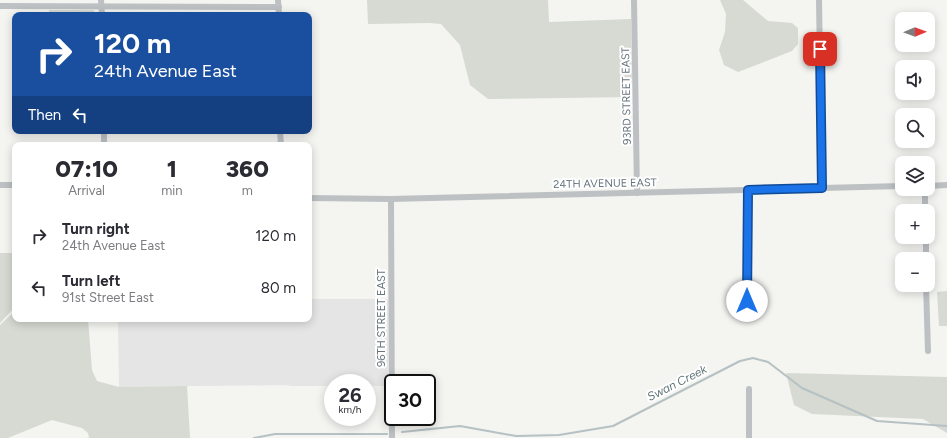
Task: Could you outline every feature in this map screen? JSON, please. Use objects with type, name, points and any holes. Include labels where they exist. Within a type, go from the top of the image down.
[{"type":"street","points":[[101,0],[102,12]]},
{"type":"street","name":"93RD STREET EAST","points":[[634,0],[636,193]]},
{"type":"street","points":[[819,0],[822,188]]},
{"type":"street","points":[[0,6],[102,7],[279,3]]},
{"type":"street","points":[[0,185],[12,185]]},
{"type":"street","name":"24TH AVENUE EAST","points":[[312,198],[391,199],[895,186]]},
{"type":"street","points":[[935,186],[947,186]]},
{"type":"street","points":[[747,301],[748,190]]},
{"type":"street","name":"96TH STREET EAST","points":[[391,199],[392,438]]},
{"type":"street","points":[[926,292],[928,351]]},
{"type":"street","points":[[749,389],[749,438]]},
{"type":"shaded area","points":[[367,0],[548,0],[549,22],[631,19],[632,97],[488,99],[470,85],[460,45],[441,24],[368,24]]},
{"type":"shaded area","points":[[720,0],[743,0],[768,21],[792,23],[798,28],[798,44],[792,51],[738,72],[724,65],[719,50],[725,32],[726,14]]},
{"type":"shaded area","points":[[49,10],[93,10],[95,12],[49,12]]},
{"type":"shaded area","points":[[0,253],[12,253],[12,310],[0,323]]},
{"type":"shaded area","points":[[947,291],[947,326],[939,326],[937,292]]},
{"type":"shaded area","points":[[312,299],[388,299],[388,374],[384,374],[384,386],[376,386],[376,374],[324,374],[324,386],[119,387],[118,322],[312,322]]},
{"type":"shaded area","points":[[12,314],[12,322],[88,322],[92,370],[97,381],[119,387],[187,386],[190,438],[89,438],[88,433],[82,428],[52,420],[8,438],[0,438],[0,325]]},
{"type":"shaded area","points":[[786,373],[947,377],[947,433],[923,419],[812,414],[794,405]]},
{"type":"waterway","name":"Swan Creek","points":[[402,432],[460,426],[516,436],[559,435],[613,426],[740,361],[753,358],[768,362],[802,388],[877,421],[947,426]]},
{"type":"waterway","name":"Swan Creek","points":[[254,438],[275,434],[387,434]]},
{"type":"route","points":[[747,301],[748,190],[822,188],[820,49]]}]
